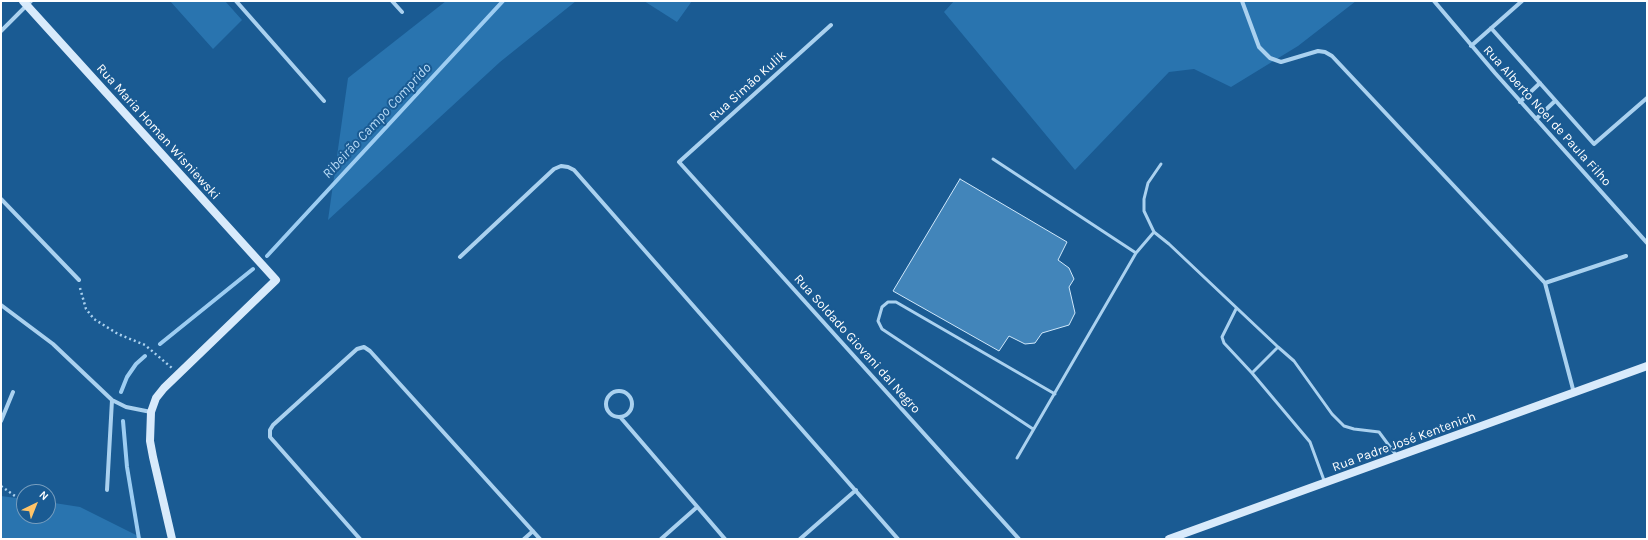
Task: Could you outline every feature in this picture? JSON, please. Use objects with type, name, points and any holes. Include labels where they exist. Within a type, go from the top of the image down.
[{"type":"street","points":[[236,1],[324,101]]},
{"type":"street","points":[[392,1],[402,12]]},
{"type":"street","points":[[1242,1],[1259,47],[1270,58],[1281,62],[1318,51],[1325,52],[1332,56],[1545,283],[1574,394]]},
{"type":"street","name":"Rua Alberto Noel de Paula Filho","points":[[1434,1],[1520,102],[1647,243]]},
{"type":"street","points":[[1471,46],[1522,1]]},
{"type":"street","points":[[1,31],[27,2]]},
{"type":"street","name":"Rua Maria Homan Wisniewski","points":[[27,2],[276,280],[178,374]]},
{"type":"street","name":"Rua Simão Kulik","points":[[679,162],[831,24]]},
{"type":"street","points":[[1491,28],[1594,144],[1647,98]]},
{"type":"street","points":[[1520,102],[1540,83]]},
{"type":"street","points":[[1536,119],[1555,101]]},
{"type":"street","name":"Rua Soldado Giovani dal Negro","points":[[679,162],[1020,539]]},
{"type":"street","points":[[460,257],[554,169],[561,166],[568,167],[584,182],[898,539]]},
{"type":"street","points":[[1,198],[79,280]]},
{"type":"street","points":[[1545,283],[1626,256]]},
{"type":"street","points":[[1,305],[52,344],[112,400],[126,407],[150,412]]},
{"type":"street","points":[[360,539],[270,437],[272,425],[357,349],[364,347],[370,351],[540,539]]},
{"type":"street","name":"Rua Padre José Kentenich","points":[[1169,539],[1574,394],[1647,366]]},
{"type":"street","points":[[172,539],[152,457],[150,441],[150,412],[156,398],[178,374]]},
{"type":"street","points":[[621,418],[629,413],[633,405],[630,396],[626,393],[617,391],[609,395],[605,403],[608,412],[616,418],[621,418],[696,508],[725,539]]},
{"type":"street","points":[[1,420],[13,392]]},
{"type":"street","points":[[107,490],[112,400]]},
{"type":"street","points":[[800,539],[856,490]]},
{"type":"street","points":[[661,539],[696,508]]},
{"type":"street","points":[[524,539],[533,531]]},
{"type":"lane","points":[[993,159],[1136,253]]},
{"type":"lane","points":[[1161,164],[1148,182],[1144,199],[1144,211],[1154,232],[1169,244],[1236,309],[1294,361],[1332,414],[1344,426],[1354,429],[1379,432],[1397,457]]},
{"type":"lane","points":[[1017,458],[1136,253],[1154,232]]},
{"type":"lane","points":[[1033,429],[882,329],[878,321],[882,307],[888,302],[896,302],[1055,394]]},
{"type":"lane","points":[[1236,309],[1222,337],[1224,343],[1252,373],[1310,442],[1325,482]]},
{"type":"lane","points":[[1252,373],[1278,347]]},
{"type":"path","points":[[79,280],[82,298],[86,309],[94,319],[118,334],[145,346],[178,374]]},
{"type":"path","points":[[1,486],[15,496]]},
{"type":"shaded area","points":[[170,1],[225,1],[242,20],[213,49]]},
{"type":"shaded area","points":[[446,1],[576,1],[500,62],[328,220],[348,78]]},
{"type":"shaded area","points":[[644,1],[692,1],[677,22]]},
{"type":"shaded area","points":[[954,1],[1356,1],[1298,46],[1231,87],[1194,69],[1169,72],[1075,170],[944,12]]},
{"type":"shaded area","points":[[1,496],[16,498],[16,524],[56,524],[56,503],[80,507],[144,539],[1,539]]},
{"type":"building","points":[[960,179],[1067,242],[1058,260],[1069,268],[1074,279],[1069,287],[1075,313],[1069,325],[1042,333],[1035,343],[1025,344],[1009,336],[999,351],[893,291]]},
{"type":"waterway","name":"Ribeirão Campo Comprido","points":[[267,256],[503,1]]},
{"type":"waterway","name":"Ribeirão Campo Comprido","points":[[160,344],[253,269]]},
{"type":"waterway","name":"Ribeirão Campo Comprido","points":[[121,392],[127,377],[136,364],[145,356]]},
{"type":"waterway","name":"Ribeirão Campo Comprido","points":[[123,421],[127,467],[139,539]]}]
